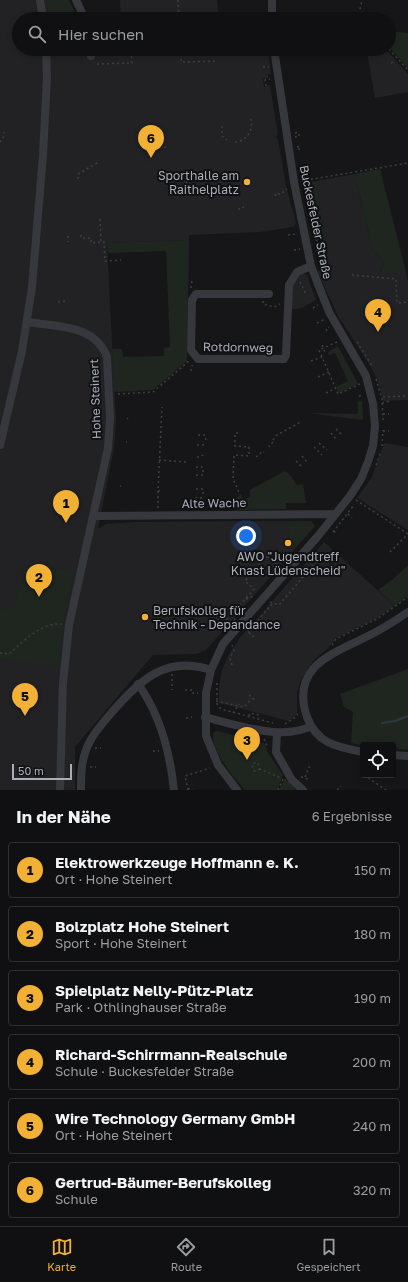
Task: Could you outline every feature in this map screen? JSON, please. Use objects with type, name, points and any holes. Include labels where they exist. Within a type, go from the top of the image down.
[{"type":"street","points":[[40,0],[42,12]]},
{"type":"street","points":[[76,0],[81,12]]},
{"type":"street","points":[[272,0],[272,12]]},
{"type":"street","points":[[0,445],[28,322],[39,209],[47,77],[46,56]]},
{"type":"street","name":"Buckesfelder Straße","points":[[237,790],[218,765],[208,740],[206,690],[211,670],[223,644],[335,514],[361,479],[368,462],[374,439],[375,414],[366,376],[329,312],[311,266],[294,182],[275,56]]},
{"type":"street","name":"Rotdornweg","points":[[269,294],[196,294],[192,300],[191,350],[195,356],[198,359],[284,359],[286,355],[288,285],[295,274],[311,266]]},
{"type":"street","name":"Hohe Steinert","points":[[28,322],[84,331],[97,340],[106,353],[109,395],[110,430],[106,461],[70,625],[63,682],[60,790]]},
{"type":"street","name":"Alte Wache","points":[[94,516],[335,514]]},
{"type":"street","points":[[360,751],[334,745],[318,736],[311,726],[304,697],[308,678],[315,667],[331,654],[384,628],[408,612]]},
{"type":"street","points":[[81,790],[82,768],[88,747],[100,727],[138,684],[156,673],[171,667],[195,664],[211,670]]},
{"type":"street","points":[[138,684],[150,704],[166,743],[174,790]]},
{"type":"street","points":[[206,717],[295,732],[311,726]]},
{"type":"street","points":[[279,729],[276,752],[292,780],[302,790]]},
{"type":"street","points":[[396,755],[408,756]]},
{"type":"path","points":[[178,0],[179,12]]},
{"type":"path","points":[[359,12],[362,0]]},
{"type":"path","points":[[97,64],[132,63],[132,56]]},
{"type":"path","points":[[181,56],[181,62],[218,61]]},
{"type":"path","points":[[395,56],[408,70]]},
{"type":"path","points":[[263,67],[270,66]]},
{"type":"path","points":[[266,86],[265,80],[270,79]]},
{"type":"path","points":[[235,142],[239,142],[249,133],[252,127],[251,119]]},
{"type":"path","points":[[222,126],[222,136],[227,140]]},
{"type":"path","points":[[0,142],[3,139],[4,132]]},
{"type":"path","points":[[159,148],[166,147]]},
{"type":"path","points":[[78,179],[78,174],[97,163]]},
{"type":"path","name":"Buckesfelder Straße","points":[[318,258],[315,220],[301,181],[408,163]]},
{"type":"path","points":[[186,171],[187,194]]},
{"type":"path","points":[[276,196],[275,194],[281,194],[287,189]]},
{"type":"path","points":[[238,209],[242,209],[244,206]]},
{"type":"path","points":[[100,219],[101,242],[104,242],[105,261],[121,260]]},
{"type":"path","name":"Buckesfelder Straße","points":[[288,235],[294,234]]},
{"type":"path","points":[[81,235],[81,238],[91,238],[92,243],[101,242]]},
{"type":"path","points":[[68,236],[68,242]]},
{"type":"path","points":[[352,275],[396,279],[397,303],[408,302]]},
{"type":"path","points":[[191,290],[192,280]]},
{"type":"path","name":"Buckesfelder Straße","points":[[304,280],[300,282],[306,294]]},
{"type":"path","points":[[263,304],[276,307],[287,297]]},
{"type":"path","points":[[58,302],[68,301]]},
{"type":"path","points":[[313,308],[318,305]]},
{"type":"path","points":[[366,317],[383,319]]},
{"type":"path","points":[[317,323],[323,320]]},
{"type":"path","points":[[327,331],[326,328],[329,327]]},
{"type":"path","points":[[336,342],[319,350],[338,394],[358,385]]},
{"type":"path","points":[[322,345],[325,352]]},
{"type":"path","points":[[311,361],[322,357]]},
{"type":"path","name":"Rotdornweg","points":[[191,371],[193,362]]},
{"type":"path","points":[[115,394],[153,392],[187,363]]},
{"type":"path","points":[[318,377],[328,372]]},
{"type":"path","points":[[326,393],[339,385]]},
{"type":"path","points":[[344,391],[346,395]]},
{"type":"path","points":[[359,396],[363,395]]},
{"type":"path","points":[[389,414],[383,414],[382,398],[408,396]]},
{"type":"path","points":[[382,403],[390,402]]},
{"type":"path","points":[[162,407],[157,500],[162,502]]},
{"type":"path","points":[[270,447],[269,446],[277,435],[299,423],[300,424]]},
{"type":"path","points":[[336,428],[342,435]]},
{"type":"path","points":[[383,431],[389,431]]},
{"type":"path","name":"Alte Wache","points":[[238,434],[235,433],[235,446],[249,447],[249,456],[234,455],[233,479],[239,492]]},
{"type":"path","points":[[331,433],[337,440]]},
{"type":"path","points":[[198,435],[205,435],[206,440]]},
{"type":"path","points":[[319,443],[327,450]]},
{"type":"path","points":[[197,445],[206,445]]},
{"type":"path","points":[[314,447],[322,455]]},
{"type":"path","points":[[256,457],[264,452]]},
{"type":"path","points":[[197,457],[200,457],[206,453]]},
{"type":"path","points":[[302,456],[308,463]]},
{"type":"path","points":[[159,460],[186,462]]},
{"type":"path","points":[[296,461],[303,468]]},
{"type":"path","points":[[196,467],[202,467],[202,471],[205,471]]},
{"type":"path","points":[[196,475],[205,475]]},
{"type":"path","name":"Alte Wache","points":[[196,488],[203,489],[204,494]]},
{"type":"path","name":"Alte Wache","points":[[195,498],[204,498]]},
{"type":"path","points":[[356,500],[408,534],[390,552]]},
{"type":"path","points":[[338,534],[333,531],[348,514],[352,518]]},
{"type":"path","points":[[260,552],[261,551],[279,567]]},
{"type":"path","points":[[254,637],[247,631],[272,603],[279,605],[286,598],[322,555]]},
{"type":"path","points":[[223,622],[224,623],[254,589],[245,581],[267,556]]},
{"type":"path","points":[[298,572],[302,578]]},
{"type":"path","points":[[245,599],[253,596]]},
{"type":"path","points":[[329,649],[336,639],[377,619],[408,597]]},
{"type":"path","points":[[245,599],[246,604]]},
{"type":"path","points":[[232,614],[233,619]]},
{"type":"path","points":[[0,653],[9,654],[27,638],[49,625],[70,625]]},
{"type":"path","points":[[229,650],[233,646],[234,650],[230,660],[232,665]]},
{"type":"path","points":[[171,667],[172,690]]},
{"type":"path","points":[[218,678],[216,701],[221,709],[249,716],[250,713],[260,715],[259,718],[273,723]]},
{"type":"path","points":[[185,690],[192,690]]},
{"type":"path","points":[[249,695],[256,700]]},
{"type":"path","points":[[216,701],[244,707],[252,698]]},
{"type":"path","points":[[233,713],[238,705]]},
{"type":"path","points":[[186,718],[192,717]]},
{"type":"path","points":[[279,729],[290,721]]},
{"type":"path","points":[[263,737],[266,743]]},
{"type":"path","points":[[153,751],[158,751]]},
{"type":"path","points":[[260,769],[258,763],[254,763],[252,765],[253,770],[255,771],[260,769],[283,778],[278,790]]},
{"type":"path","points":[[192,790],[192,788],[188,790],[185,776],[218,765]]},
{"type":"path","points":[[308,779],[305,777],[306,773],[309,767],[312,769]]},
{"type":"path","points":[[369,778],[387,790]]},
{"type":"path","points":[[337,790],[340,786]]},
{"type":"shaded area","points":[[0,0],[46,0],[48,12],[12,12],[12,56],[269,56],[271,74],[268,74],[268,78],[263,79],[264,87],[270,85],[278,135],[276,136],[278,139],[286,186],[296,223],[293,227],[260,232],[189,235],[189,240],[107,243],[116,421],[114,448],[98,529],[106,524],[134,522],[311,521],[315,526],[206,650],[196,654],[153,655],[75,747],[75,790],[0,790]]},
{"type":"shaded area","points":[[46,0],[69,0],[75,12],[48,12]]},
{"type":"shaded area","points":[[120,0],[217,0],[218,12],[121,12]]},
{"type":"shaded area","points":[[396,32],[408,33],[408,68],[396,55]]},
{"type":"shaded area","points":[[368,56],[392,56],[408,74],[408,92],[375,98]]},
{"type":"shaded area","points":[[380,169],[406,274],[380,273],[384,263],[373,250],[355,174]]},
{"type":"shaded area","points":[[355,174],[373,250],[384,263],[380,272],[406,274],[408,281],[408,400],[383,401],[378,381],[371,367],[338,316],[319,275],[331,273],[316,181]]},
{"type":"shaded area","points":[[316,181],[331,273],[319,275],[318,271],[326,267],[321,224],[302,183]]},
{"type":"shaded area","points":[[189,240],[187,361],[153,390],[114,392],[112,349],[122,349],[123,357],[164,356],[164,348],[170,347],[166,251],[108,253],[107,243]]},
{"type":"shaded area","points":[[302,273],[307,275],[316,300],[302,308],[290,310],[290,292],[297,277]]},
{"type":"shaded area","points":[[338,346],[358,384],[339,393],[336,387],[348,381],[335,353],[329,355],[328,352]]},
{"type":"shaded area","points":[[362,400],[363,419],[361,420],[309,413],[358,414],[358,402]]},
{"type":"shaded area","points":[[384,443],[408,447],[408,530],[357,498],[372,477]]},
{"type":"shaded area","points":[[285,471],[297,485],[303,484],[306,503],[286,503],[286,509],[236,510],[233,502],[241,494],[243,503],[246,503],[246,498],[250,497],[250,490]]},
{"type":"shaded area","points":[[289,521],[311,521],[315,526],[296,547],[288,534]]},
{"type":"shaded area","points":[[324,542],[395,606],[372,621],[336,638],[328,648],[314,660],[301,679],[297,692],[297,714],[289,721],[219,703],[219,687],[222,670],[228,656],[239,639]]},
{"type":"shaded area","points":[[408,565],[408,596],[395,606],[378,590]]},
{"type":"shaded area","points":[[24,566],[74,571],[63,625],[58,666],[0,659],[0,612],[16,604]]},
{"type":"shaded area","points":[[408,669],[408,750],[396,748],[396,742],[360,742],[360,745],[351,743],[353,712],[344,707],[340,694]]},
{"type":"shaded area","points":[[217,731],[264,743],[268,753],[283,775],[277,790],[246,790],[241,786],[229,772],[215,746],[213,738],[214,732]]},
{"type":"shaded area","points":[[285,778],[296,790],[279,790]]},
{"type":"waterway","points":[[382,723],[395,721],[408,716]]},
{"type":"place","name":"Gertrud-Bäumer-Berufskolleg","points":[[151,158]]},
{"type":"place","name":"Sporthalle am Raithelplatz","points":[[247,182]]},
{"type":"place","name":"Richard-Schirrmann-Realschule","points":[[378,332]]},
{"type":"place","name":"Elektrowerkzeuge Hoffmann e. K.","points":[[66,523]]},
{"type":"place","name":"AWO \"Jugendtreff Knast Lüdenscheid\"","points":[[288,543]]},
{"type":"place","name":"Bolzplatz Hohe Steinert","points":[[39,597]]},
{"type":"place","name":"Berufskolleg für Technik - Depandance","points":[[145,617]]},
{"type":"place","name":"Wire Technology Germany GmbH","points":[[25,716]]},
{"type":"place","name":"Spielplatz Nelly-Pütz-Platz","points":[[247,760]]}]
